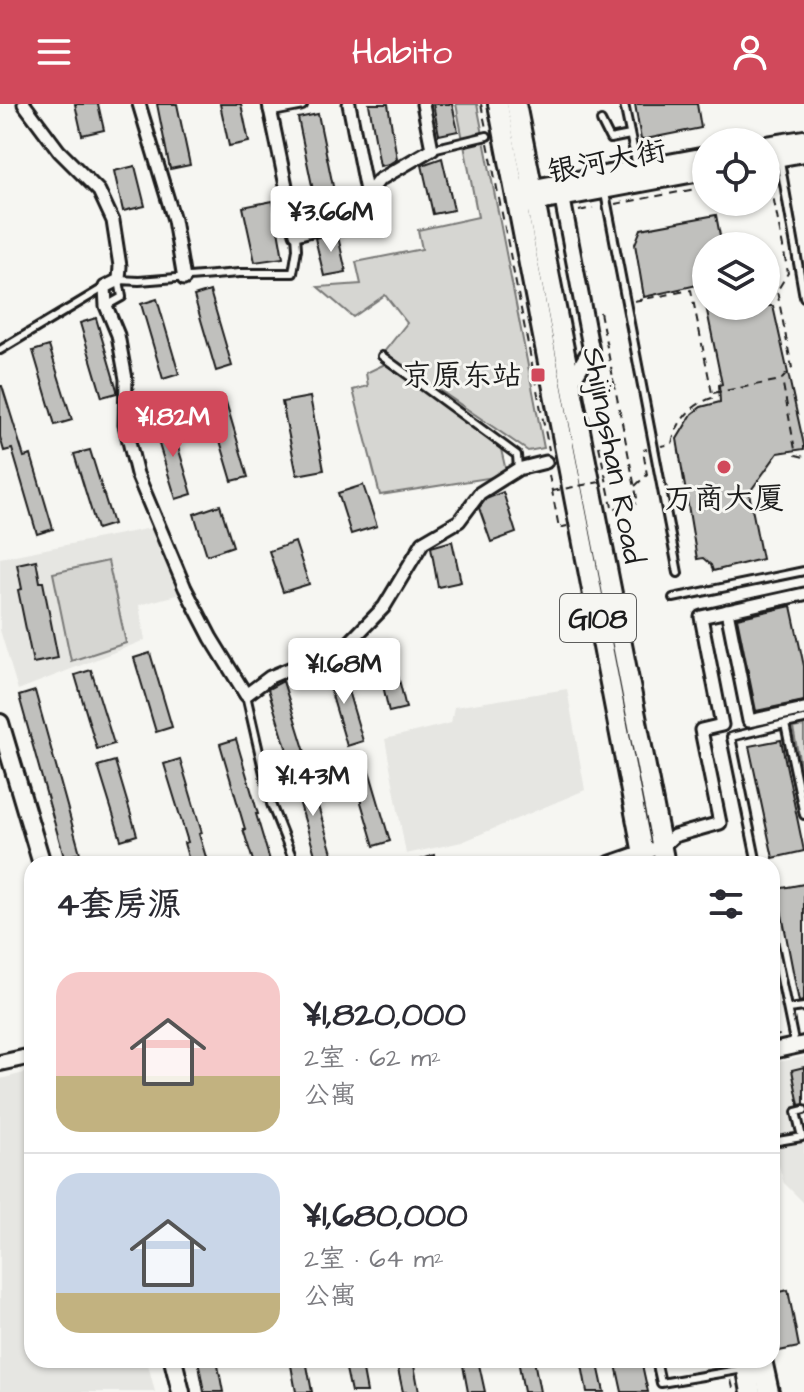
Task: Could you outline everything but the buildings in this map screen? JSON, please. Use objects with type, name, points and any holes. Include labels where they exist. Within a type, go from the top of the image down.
[{"type":"highway","name":"Shijingshan Road","points":[[498,104],[525,197],[571,383],[664,856]]},
{"type":"highway","name":"Shijingshan Road","points":[[516,104],[525,197],[644,856]]},
{"type":"highway","points":[[746,1368],[751,1392]]},
{"type":"highway","points":[[747,1368],[769,1392]]},
{"type":"main road","points":[[780,143],[804,139]]},
{"type":"main road","points":[[780,158],[804,153]]},
{"type":"main road","name":"银河大街","points":[[525,197],[637,168],[692,158]]},
{"type":"main road","name":"银河大街","points":[[525,197],[610,196],[692,175]]},
{"type":"main road","points":[[0,723],[40,856]]},
{"type":"main road","points":[[175,1368],[181,1392]]},
{"type":"street","points":[[24,104],[59,151],[99,191],[113,221],[120,266],[119,280],[105,287],[106,306],[118,335],[126,379],[125,425],[137,474],[185,588],[246,695],[270,677],[348,644],[384,607],[423,542],[459,521],[480,493],[518,469],[548,458]]},
{"type":"street","points":[[139,104],[174,220],[184,279]]},
{"type":"street","points":[[301,104],[270,107],[296,234],[347,221],[379,180],[432,149],[423,104]]},
{"type":"street","points":[[349,104],[367,196]]},
{"type":"street","points":[[562,197],[591,349],[571,383]]},
{"type":"street","points":[[664,856],[674,836],[720,823],[701,730],[722,725],[701,617],[804,594]]},
{"type":"street","points":[[727,611],[749,721],[804,709]]},
{"type":"street","points":[[0,1063],[24,1058]]},
{"type":"lane","points":[[624,104],[637,168]]},
{"type":"lane","points":[[601,121],[610,139],[630,135]]},
{"type":"lane","points":[[432,149],[487,136]]},
{"type":"lane","points":[[780,190],[804,297]]},
{"type":"lane","points":[[610,196],[678,573]]},
{"type":"lane","points":[[106,306],[122,297],[119,280],[293,273],[296,234]]},
{"type":"lane","points":[[0,350],[105,287]]},
{"type":"lane","points":[[382,356],[517,455],[518,469]]},
{"type":"lane","points":[[673,598],[804,571]]},
{"type":"lane","points":[[246,695],[271,804],[292,856]]},
{"type":"lane","points":[[755,856],[731,737],[804,720]]},
{"type":"lane","points":[[785,724],[804,815]]},
{"type":"lane","points":[[780,972],[795,1041]]},
{"type":"lane","points":[[788,1009],[804,1007]]},
{"type":"lane","points":[[804,1110],[796,1112],[804,1147]]},
{"type":"lane","points":[[780,1141],[802,1137]]},
{"type":"lane","points":[[658,1368],[661,1383],[741,1368]]},
{"type":"path","points":[[481,104],[559,528]]},
{"type":"path","points":[[610,196],[692,188]]},
{"type":"path","points":[[571,213],[593,208]]},
{"type":"path","points":[[712,393],[782,379],[792,368],[777,291],[788,273],[777,216]]},
{"type":"path","points":[[634,301],[691,290],[712,393],[712,398],[693,408],[680,421],[672,444],[643,450],[647,475],[635,486]]},
{"type":"path","points":[[600,312],[638,503],[612,509]]},
{"type":"path","points":[[782,379],[796,455],[804,457]]},
{"type":"path","points":[[599,446],[610,501]]},
{"type":"path","points":[[552,491],[605,481]]},
{"type":"path","points":[[734,1392],[746,1368]]},
{"type":"shaded area","points":[[456,104],[477,104],[544,448],[528,451],[384,352],[407,323],[385,295],[353,317],[318,287],[361,284],[356,262],[422,249],[418,230],[478,217]]},
{"type":"shaded area","points":[[385,364],[500,445],[507,475],[380,495],[353,390],[368,386],[366,373]]},
{"type":"shaded area","points":[[151,528],[180,594],[139,605],[145,640],[18,690],[0,630],[0,558]]},
{"type":"shaded area","points":[[108,561],[126,643],[71,661],[53,573]]},
{"type":"shaded area","points":[[567,689],[585,790],[462,842],[406,854],[385,739],[451,723],[454,707]]},
{"type":"shaded area","points":[[804,726],[804,784],[793,728]]},
{"type":"shaded area","points":[[804,1057],[804,1203],[784,1183],[780,1170],[780,1062]]},
{"type":"shaded area","points":[[24,1073],[24,1368],[149,1368],[155,1392],[0,1392],[0,1079]]},
{"type":"place","name":"京原东站","points":[[538,375]]},
{"type":"place","name":"万商大厦","points":[[724,467]]}]
